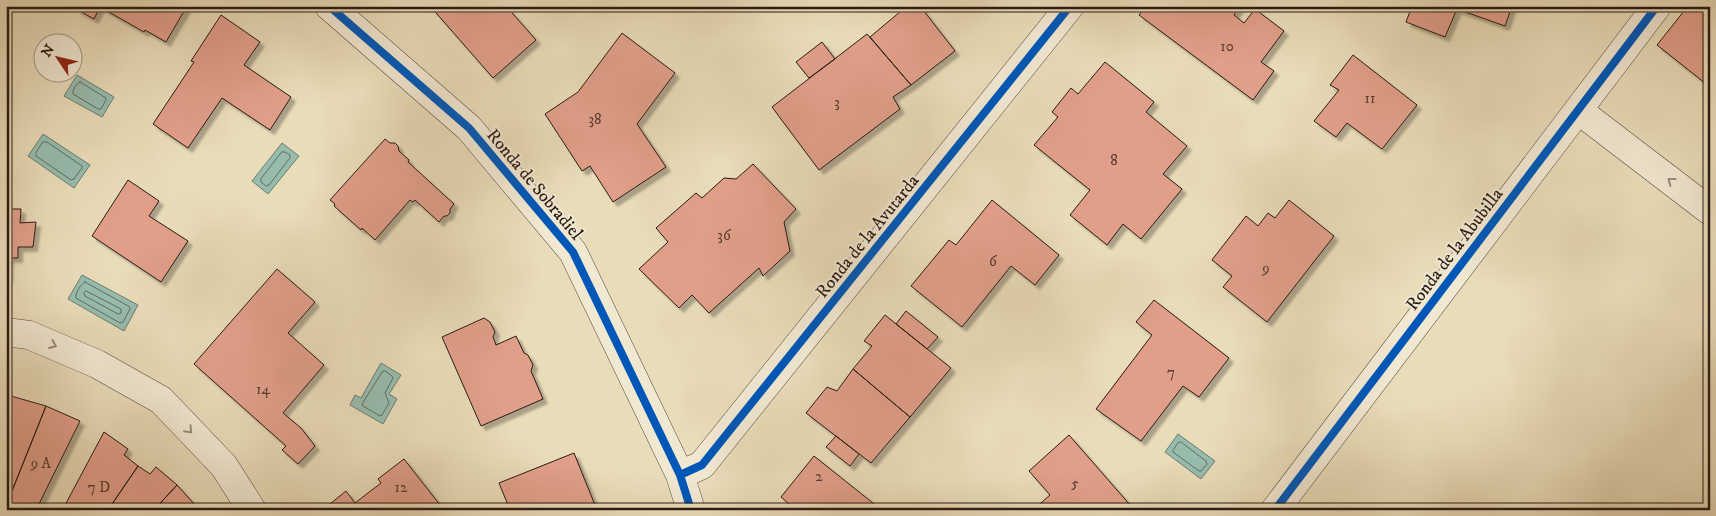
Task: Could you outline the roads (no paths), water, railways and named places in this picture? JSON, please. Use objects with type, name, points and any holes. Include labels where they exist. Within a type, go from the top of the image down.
[{"type":"street","name":"Ronda de Sobradiel","points":[[329,6],[469,128],[573,252],[680,475],[691,510]]},
{"type":"street","name":"Ronda de la Avutarda","points":[[680,475],[702,465],[1070,6]]},
{"type":"street","name":"Ronda de la Abubilla","points":[[1275,510],[1657,6]]},
{"type":"street","points":[[1578,110],[1710,211]]},
{"type":"street","points":[[6,332],[29,336],[97,364],[162,400],[224,466],[252,510]]},
{"type":"water","points":[[82,78],[114,97],[102,117],[64,96],[73,82],[82,82]]},
{"type":"water","points":[[43,134],[90,165],[74,188],[28,156]]},
{"type":"water","points":[[282,143],[299,156],[268,194],[252,181]]},
{"type":"water","points":[[82,275],[138,305],[124,331],[68,299]]},
{"type":"water","points":[[381,363],[401,375],[389,394],[397,399],[383,424],[350,405],[355,395],[361,398]]},
{"type":"water","points":[[1178,434],[1215,461],[1201,479],[1165,452]]}]
